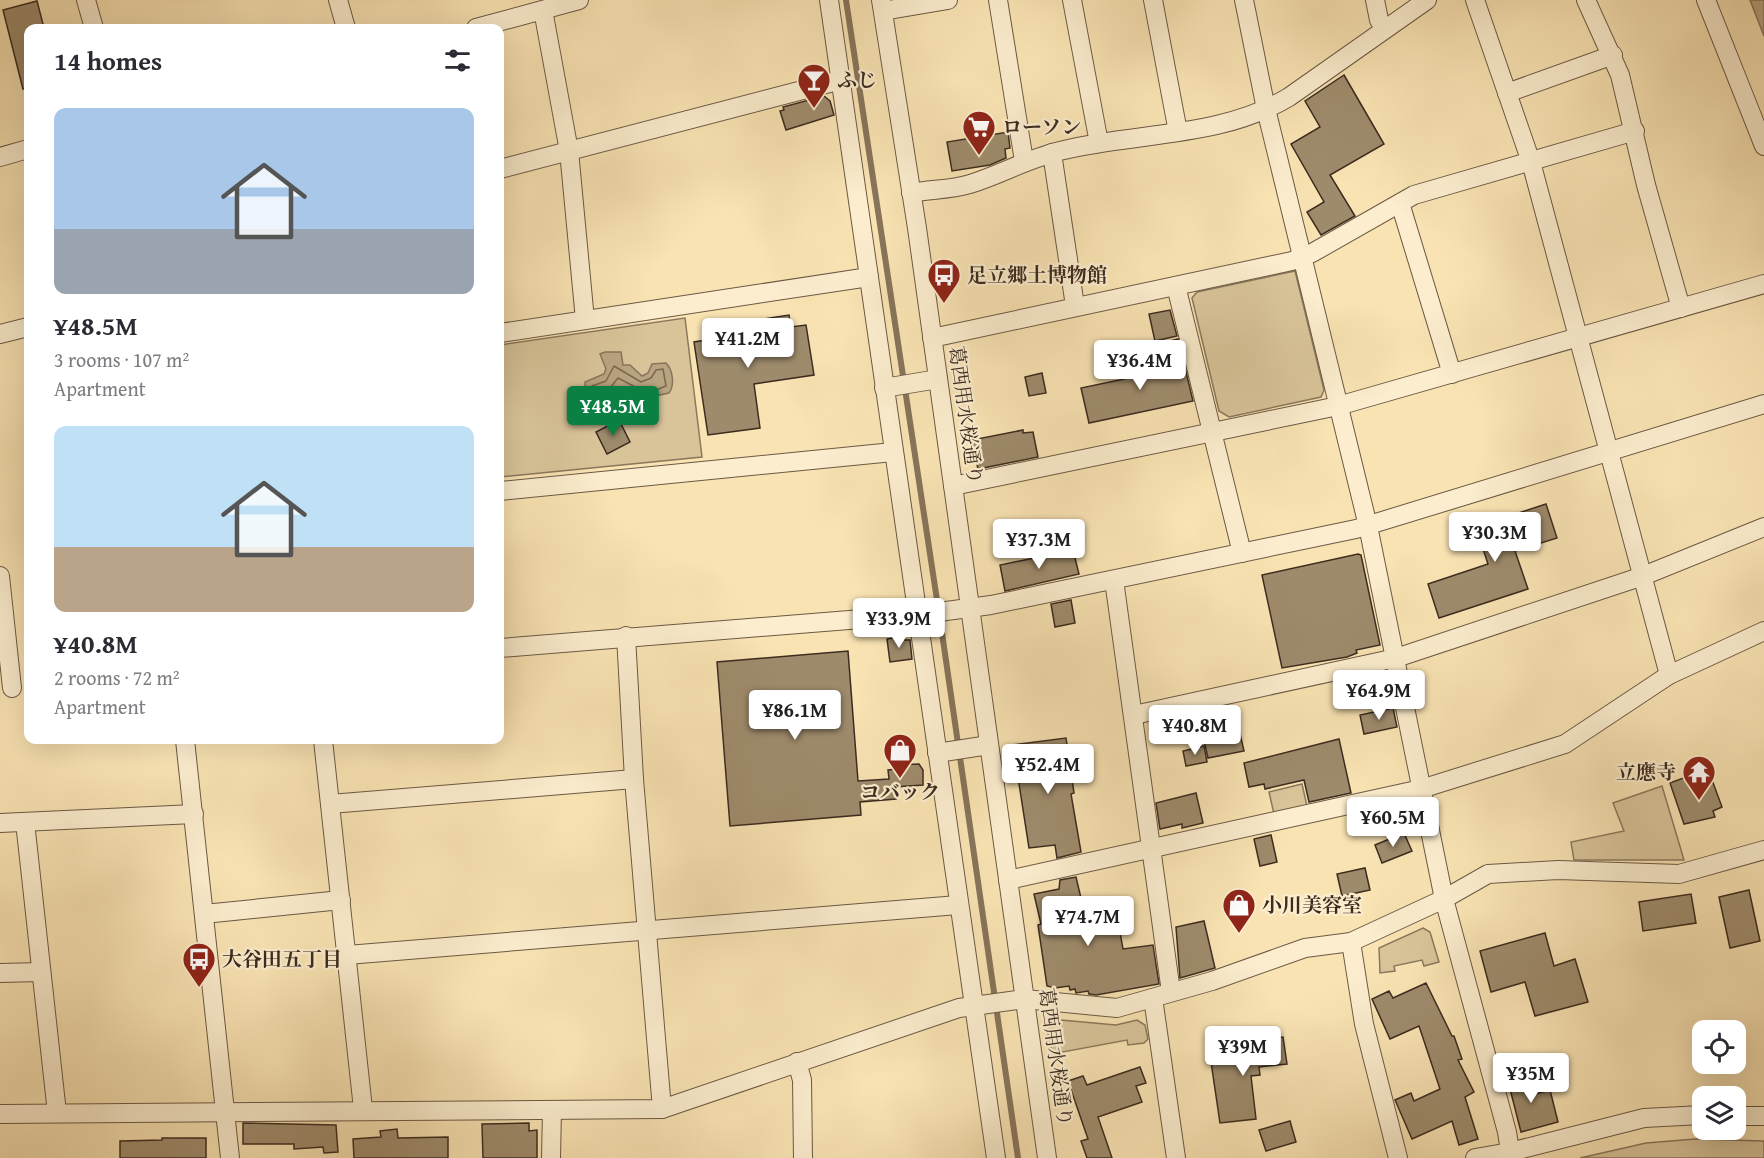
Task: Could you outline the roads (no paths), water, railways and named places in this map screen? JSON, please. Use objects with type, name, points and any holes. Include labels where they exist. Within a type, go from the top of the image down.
[{"type":"street","points":[[86,0],[93,24]]},
{"type":"street","points":[[338,0],[345,24]]},
{"type":"street","points":[[491,24],[579,0]]},
{"type":"street","points":[[829,0],[893,452],[941,752],[958,905],[979,1005],[996,1158]]},
{"type":"street","points":[[882,5],[948,0]]},
{"type":"street","points":[[998,0],[1024,161]]},
{"type":"street","points":[[1072,0],[1099,143]]},
{"type":"street","points":[[1154,0],[1178,132]]},
{"type":"street","points":[[1244,0],[1266,109],[1368,525],[1444,899],[1511,1155]]},
{"type":"street","points":[[1375,0],[1379,20],[1385,28]]},
{"type":"street","points":[[911,193],[970,184],[1024,161],[1052,153],[1099,143],[1219,125],[1266,109],[1289,97],[1427,0]]},
{"type":"street","points":[[1475,0],[1532,162],[1669,675]]},
{"type":"street","points":[[1586,0],[1613,55],[1635,131],[1646,185],[1681,308]]},
{"type":"street","points":[[1706,0],[1764,146]]},
{"type":"street","name":"葛西用水桜通り","points":[[882,5],[953,486],[963,609],[982,746],[1008,880],[1047,1158]]},
{"type":"street","points":[[543,10],[568,151],[585,320]]},
{"type":"street","points":[[1507,93],[1613,55]]},
{"type":"street","points":[[504,168],[841,80]]},
{"type":"street","points":[[932,338],[1303,258],[1414,195],[1635,131]]},
{"type":"street","points":[[0,157],[24,150]]},
{"type":"street","points":[[1052,153],[1075,306]]},
{"type":"street","points":[[1400,203],[1452,374]]},
{"type":"street","points":[[504,332],[869,277]]},
{"type":"street","points":[[953,486],[1338,406],[1764,284]]},
{"type":"street","points":[[1176,286],[1242,553]]},
{"type":"street","points":[[0,334],[24,328]]},
{"type":"street","points":[[884,388],[938,379]]},
{"type":"street","points":[[504,648],[920,614],[963,609],[1114,580],[1368,525],[1764,404]]},
{"type":"street","points":[[504,491],[893,452]]},
{"type":"street","points":[[1134,715],[1396,658],[1643,576],[1764,527]]},
{"type":"street","points":[[0,576],[14,688]]},
{"type":"street","points":[[1114,580],[1171,992]]},
{"type":"street","points":[[1008,880],[1153,850],[1421,789],[1577,739],[1669,675],[1764,631]]},
{"type":"street","points":[[626,636],[634,778],[662,1109]]},
{"type":"street","points":[[185,744],[230,1158]]},
{"type":"street","points":[[323,744],[363,1109]]},
{"type":"street","points":[[941,752],[982,746]]},
{"type":"street","points":[[330,804],[634,778]]},
{"type":"street","points":[[0,823],[194,814]]},
{"type":"street","points":[[25,822],[57,1113]]},
{"type":"street","points":[[0,1114],[363,1109],[662,1109],[924,1018],[979,1005],[1024,999],[1117,1008],[1212,981],[1305,948],[1352,942],[1444,899],[1488,874],[1558,870],[1679,874],[1764,850]]},
{"type":"street","points":[[204,914],[340,900]]},
{"type":"street","points":[[347,955],[958,905]]},
{"type":"street","points":[[1352,942],[1364,1024],[1398,1158]]},
{"type":"street","points":[[0,973],[41,972]]},
{"type":"street","points":[[1153,998],[1176,1158]]},
{"type":"street","points":[[797,1062],[802,1080],[802,1158]]},
{"type":"street","points":[[551,1158],[552,1110]]},
{"type":"street","points":[[1475,1158],[1511,1155],[1644,1118],[1692,1116]]},
{"type":"street","points":[[1746,1116],[1764,1116]]},
{"type":"water","points":[[1750,0],[1764,0],[1764,36]]},
{"type":"water","points":[[621,352],[623,365],[630,365],[642,376],[648,373],[652,364],[666,363],[672,378],[669,393],[655,396],[652,410],[630,419],[624,409],[610,413],[610,418],[590,422],[576,417],[574,410],[585,394],[585,382],[604,374],[606,369],[600,354]]},
{"type":"waterway","points":[[846,0],[942,633],[1018,1158]]},
{"type":"place","name":"ふじ","points":[[814,109]]},
{"type":"place","name":"ローソン","points":[[979,156]]},
{"type":"place","name":"足立郷土博物館","points":[[944,304]]},
{"type":"place","name":"コバック","points":[[900,779]]},
{"type":"place","name":"立應寺","points":[[1699,801]]},
{"type":"place","name":"小川美容室","points":[[1239,934]]},
{"type":"place","name":"大谷田五丁目","points":[[199,988]]}]
